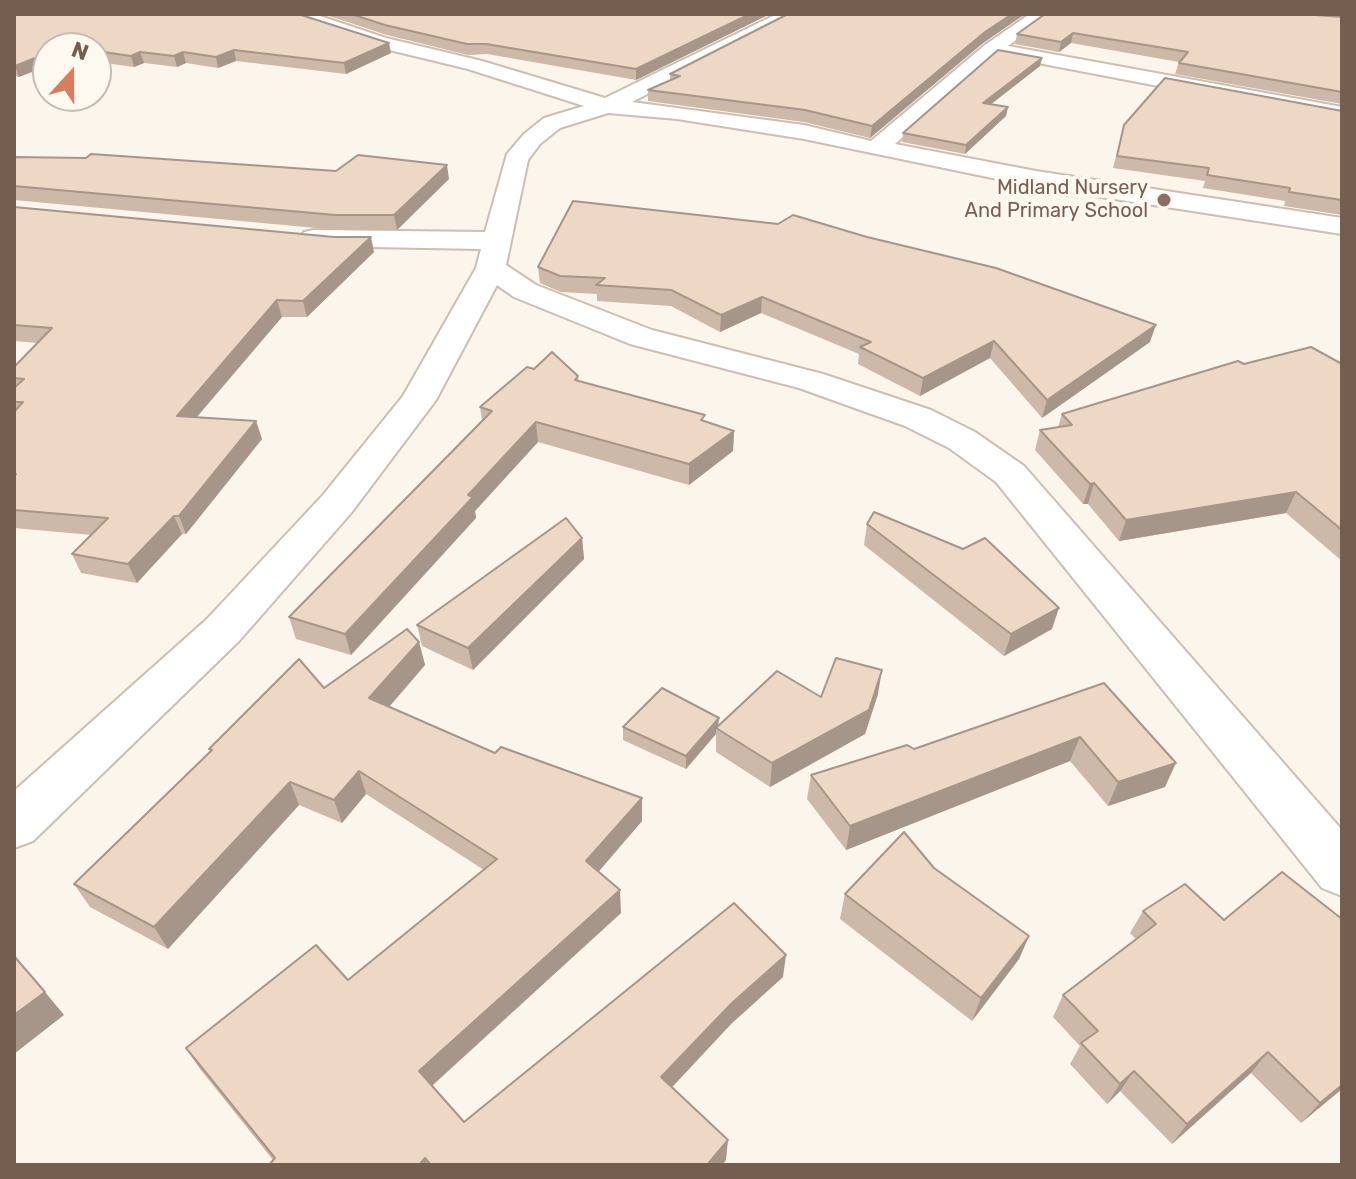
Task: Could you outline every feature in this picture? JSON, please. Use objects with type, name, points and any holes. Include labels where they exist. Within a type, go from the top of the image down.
[{"type":"street","points":[[297,14],[380,42],[475,65],[607,106],[677,112],[804,132],[1036,179],[1342,226]]},
{"type":"street","points":[[14,825],[223,630],[337,504],[418,400],[495,254],[516,159],[532,139],[552,123],[607,106],[791,14]]},
{"type":"street","points":[[876,149],[992,49],[1042,14]]},
{"type":"street","points":[[992,49],[1342,114]]},
{"type":"street","points":[[281,235],[495,254],[525,291],[641,337],[811,381],[918,418],[962,440],[1010,474],[1342,871]]},
{"type":"building","points":[[14,14],[298,14],[389,43],[344,63],[234,50],[216,57],[183,52],[174,56],[140,52],[131,56],[112,53],[112,32],[32,32],[32,59],[14,65]]},
{"type":"building","points":[[351,14],[750,14],[636,69],[486,44],[467,44]]},
{"type":"building","points":[[788,14],[1012,14],[985,32],[872,126],[805,110],[648,90],[680,76],[670,74]]},
{"type":"building","points":[[1045,14],[1302,14],[1342,17],[1342,92],[1179,63],[1188,52],[1073,33],[1061,42],[1017,34]]},
{"type":"building","points":[[998,50],[1042,58],[983,103],[1008,107],[966,145],[903,133]]},
{"type":"building","points":[[1165,78],[1342,111],[1342,200],[1207,175],[1209,168],[1117,156],[1124,125]]},
{"type":"building","points":[[91,154],[336,171],[358,155],[447,165],[394,215],[335,215],[14,186],[14,157],[86,158]]},
{"type":"building","points":[[573,201],[778,224],[793,215],[867,237],[996,268],[1156,325],[1047,400],[994,341],[923,378],[860,347],[871,342],[762,297],[721,315],[671,290],[596,285],[605,278],[560,276],[538,267]]},
{"type":"building","points":[[14,207],[334,237],[371,237],[303,301],[277,300],[177,416],[256,421],[179,516],[174,516],[128,564],[72,554],[108,518],[14,510],[14,412],[23,402],[14,402],[14,388],[24,379],[14,378],[14,367],[52,328],[14,325]]},
{"type":"building","points":[[1311,347],[1342,364],[1342,530],[1296,492],[1126,520],[1094,483],[1090,484],[1040,430],[1072,425],[1062,414],[1238,361],[1244,364]]},
{"type":"building","points":[[552,352],[578,376],[575,380],[705,415],[701,420],[734,431],[689,464],[536,422],[468,495],[473,497],[345,634],[289,617],[492,411],[480,407],[527,367],[534,369]]},
{"type":"building","points":[[874,512],[963,549],[985,538],[1059,608],[1011,634],[867,524]]},
{"type":"building","points":[[566,518],[582,538],[468,648],[417,625]]},
{"type":"building","points":[[407,629],[419,642],[369,698],[495,753],[501,747],[642,798],[586,861],[620,890],[419,1071],[464,1122],[734,903],[786,955],[732,1003],[661,1077],[728,1140],[707,1165],[431,1165],[425,1158],[419,1165],[269,1165],[275,1158],[186,1048],[316,945],[348,980],[497,859],[359,771],[334,800],[290,782],[154,927],[74,884],[212,750],[209,749],[299,659],[324,688]]},
{"type":"building","points":[[836,658],[882,670],[869,710],[772,763],[716,728],[777,671],[821,697]]},
{"type":"building","points":[[1104,683],[1176,763],[1118,782],[1080,737],[850,826],[811,775],[907,745],[914,749]]},
{"type":"building","points":[[662,688],[719,718],[686,756],[623,727]]},
{"type":"building","points":[[904,832],[934,868],[1029,936],[981,998],[845,894]]},
{"type":"building","points":[[1282,872],[1342,919],[1342,1085],[1320,1103],[1268,1052],[1187,1124],[1134,1071],[1120,1084],[1081,1043],[1098,1031],[1063,995],[1156,924],[1143,911],[1185,884],[1224,920]]},
{"type":"building","points":[[14,956],[45,992],[14,1015]]},
{"type":"place","name":"Midland Nursery And Primary School","points":[[1164,200]]}]
